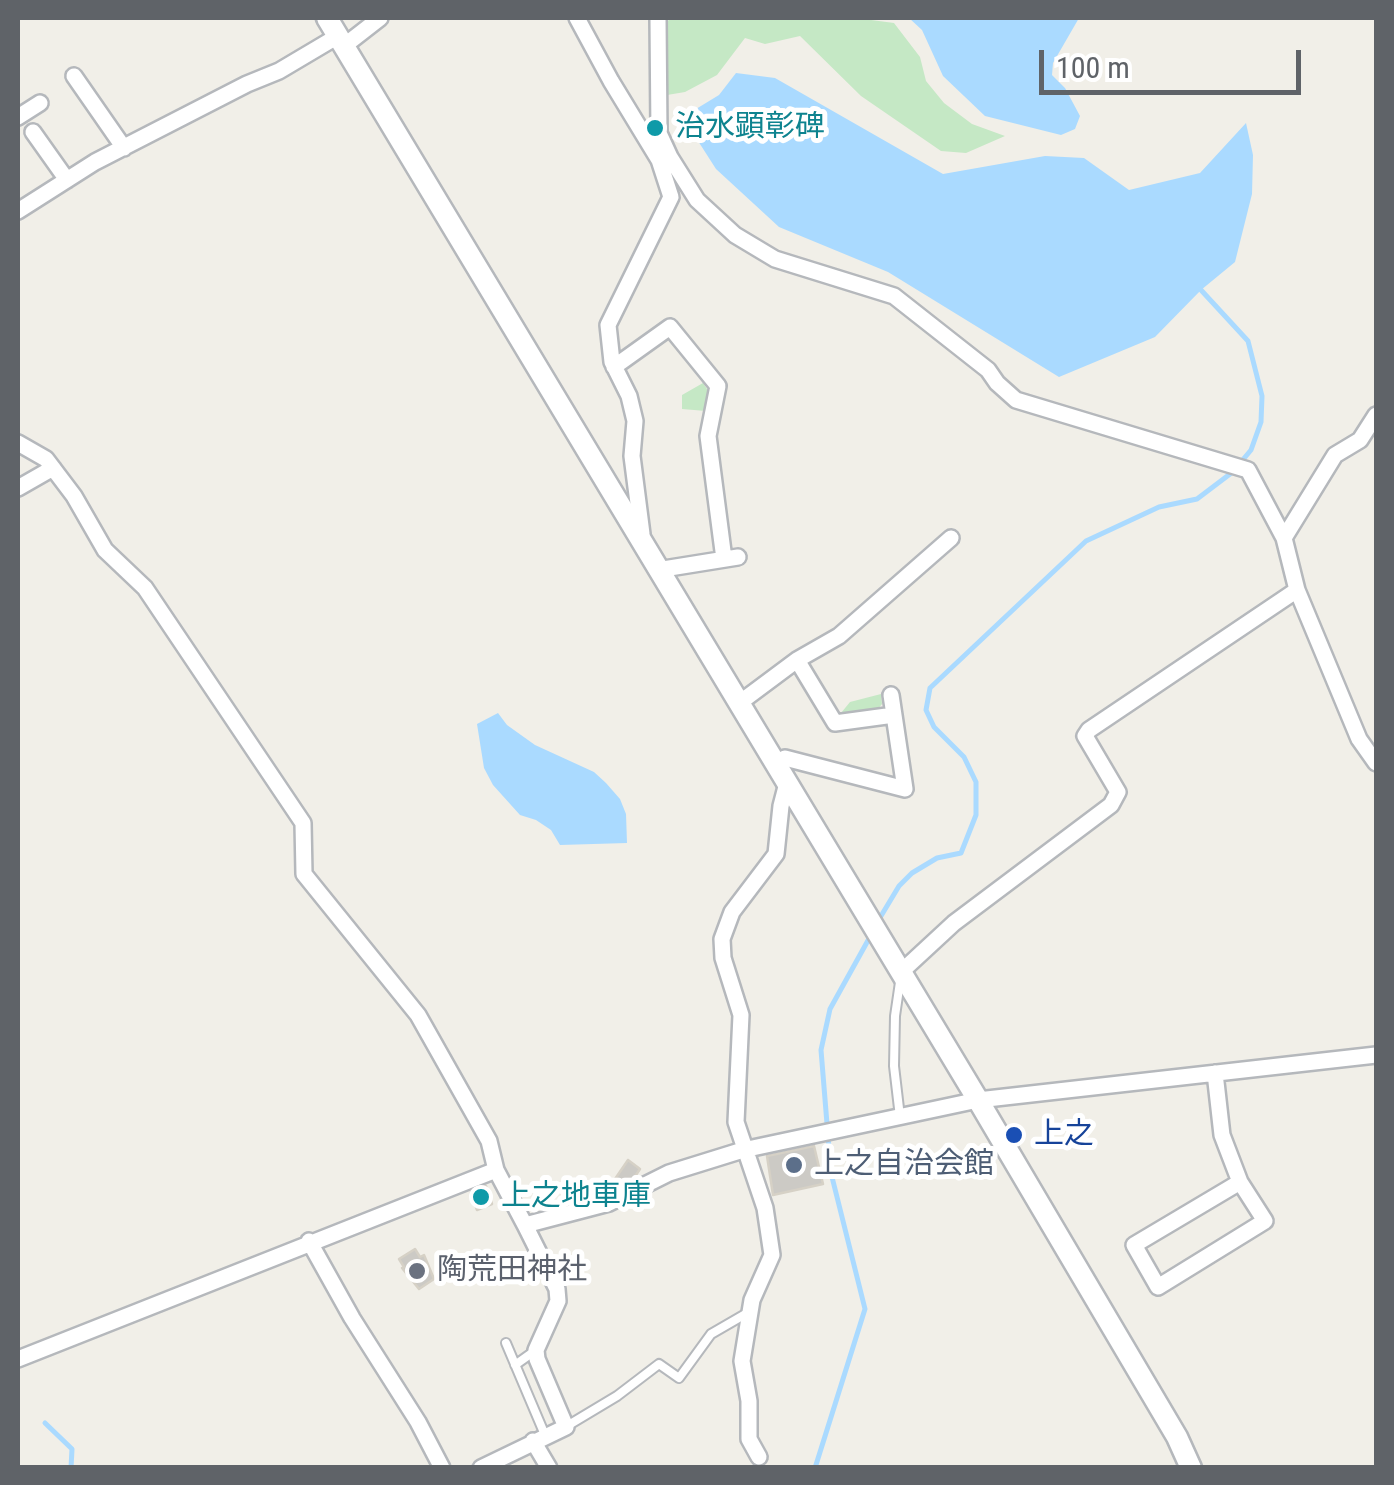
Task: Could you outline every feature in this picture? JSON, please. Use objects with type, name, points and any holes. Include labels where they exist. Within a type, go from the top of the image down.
[{"type":"street","points":[[18,210],[124,148],[278,71],[336,33],[380,18]]},
{"type":"street","points":[[577,18],[610,81],[670,157],[697,200],[735,235],[776,259],[894,296],[988,370],[1016,400],[1248,470],[1284,538],[1297,590],[1359,739],[1376,763]]},
{"type":"street","points":[[644,547],[632,456],[635,420],[608,342],[612,314],[671,197],[654,137],[658,18]]},
{"type":"street","points":[[336,33],[978,1100],[1191,1468]]},
{"type":"street","points":[[74,76],[124,148]]},
{"type":"street","points":[[18,117],[40,103]]},
{"type":"street","points":[[34,132],[67,180]]},
{"type":"street","points":[[614,367],[670,327],[718,386],[708,436],[731,558],[657,570]]},
{"type":"street","points":[[1284,538],[1335,455],[1360,440],[1376,415]]},
{"type":"street","points":[[18,442],[46,459],[74,496],[106,550],[145,588],[303,823],[304,874],[418,1015],[488,1141],[496,1170],[557,1289],[558,1300],[536,1350],[566,1427],[481,1468]]},
{"type":"street","points":[[18,488],[53,468]]},
{"type":"street","points":[[738,704],[797,660],[839,636],[952,538]]},
{"type":"street","points":[[901,972],[954,922],[1111,805],[1118,792],[1086,736],[1089,730],[1297,590]]},
{"type":"street","points":[[797,660],[835,723],[894,716]]},
{"type":"street","points":[[775,763],[784,758],[906,789],[891,695]]},
{"type":"street","points":[[1359,739],[1376,739]]},
{"type":"street","points":[[759,1457],[748,1438],[749,1401],[742,1360],[749,1312],[772,1255],[765,1208],[736,1122],[741,1015],[723,958],[722,939],[739,901],[776,854],[780,806],[787,784]]},
{"type":"street","points":[[525,1225],[609,1203],[668,1172],[743,1150],[978,1100],[1376,1055]]},
{"type":"street","points":[[1215,1073],[1222,1135],[1240,1182],[1265,1222],[1158,1287],[1134,1246],[1240,1182]]},
{"type":"street","points":[[18,1359],[496,1170]]},
{"type":"street","points":[[309,1242],[442,1468]]},
{"type":"street","points":[[539,1438],[549,1468]]},
{"type":"lane","points":[[900,1116],[894,1066],[901,972]]},
{"type":"lane","points":[[566,1427],[659,1364],[679,1378],[711,1334],[749,1312]]},
{"type":"lane","points":[[506,1343],[539,1438]]},
{"type":"lane","points":[[515,1364],[536,1350]]},
{"type":"green space","points":[[670,18],[856,18],[894,23],[920,57],[926,81],[944,103],[972,124],[1005,136],[966,153],[941,151],[861,96],[800,36],[765,44],[745,38],[717,75],[685,92],[667,95],[666,24]]},
{"type":"green space","points":[[703,383],[709,392],[706,411],[682,409],[682,395]]},
{"type":"green space","points":[[881,694],[882,704],[877,710],[841,713],[850,702]]},
{"type":"water","points":[[909,18],[1079,18],[1053,63],[1052,75],[1065,88],[1080,116],[1075,129],[1061,135],[985,116],[943,76],[922,30]]},
{"type":"water","points":[[736,73],[775,78],[943,174],[1045,156],[1084,158],[1129,190],[1200,173],[1246,123],[1253,155],[1252,194],[1235,262],[1155,337],[1059,377],[888,272],[779,227],[716,169],[691,130],[696,109],[719,95]]},
{"type":"water","points":[[498,713],[507,725],[535,745],[594,772],[606,783],[620,799],[626,814],[627,843],[560,845],[551,830],[520,815],[493,785],[484,768],[477,724]]},
{"type":"building","name":"上之自治会館","points":[[814,1146],[823,1184],[773,1195],[767,1156]]},
{"type":"building","points":[[628,1160],[640,1169],[634,1178],[622,1184],[615,1179]]},
{"type":"building","name":"上之地車庫","points":[[486,1186],[492,1204],[477,1210],[471,1192]]},
{"type":"building","points":[[415,1249],[420,1257],[424,1255],[434,1279],[419,1289],[399,1259]]},
{"type":"waterway","points":[[1201,290],[1248,341],[1262,396],[1261,422],[1251,450],[1241,462]]},
{"type":"waterway","points":[[878,921],[899,886],[912,873],[937,858],[961,853],[976,815],[976,782],[964,757],[934,727],[926,710],[930,688],[1086,541],[1159,507],[1197,499],[1234,471]]},
{"type":"waterway","points":[[815,1468],[865,1309],[831,1173],[821,1050],[830,1009],[871,935]]},
{"type":"waterway","points":[[45,1423],[72,1449],[71,1468]]},
{"type":"place","name":"治水顕彰碑","points":[[655,128]]},
{"type":"place","name":"上之","points":[[1014,1135]]},
{"type":"place","name":"上之自治会館","points":[[794,1165]]},
{"type":"place","name":"上之地車庫","points":[[481,1197]]},
{"type":"place","name":"陶荒田神社","points":[[417,1271]]}]
